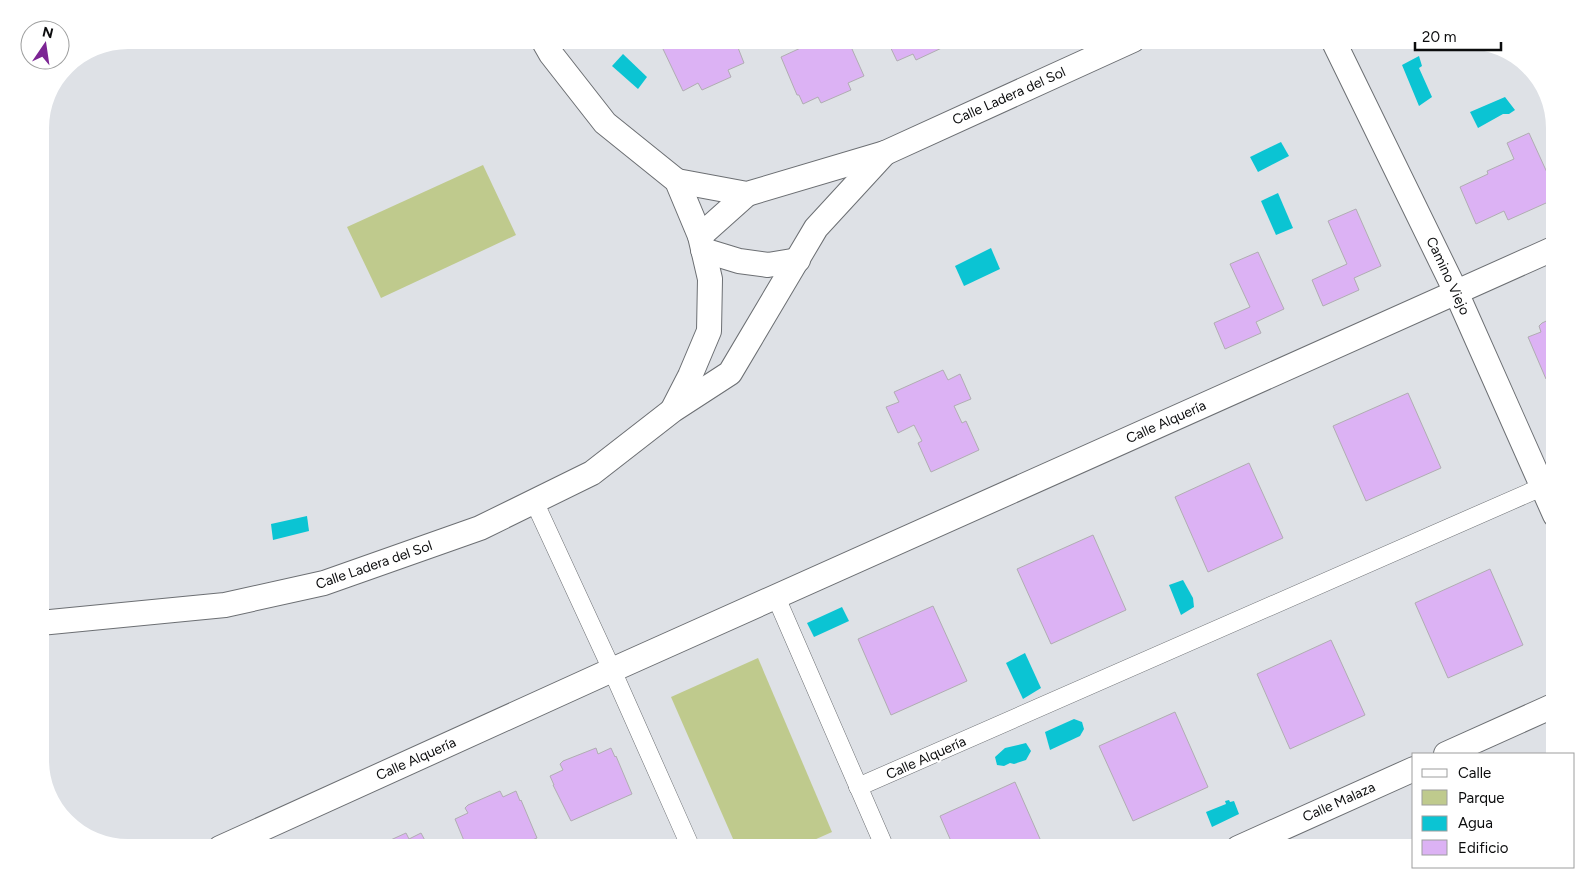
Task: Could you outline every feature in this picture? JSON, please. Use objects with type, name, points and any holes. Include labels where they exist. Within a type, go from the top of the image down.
[{"type":"street","points":[[548,49],[605,123],[677,181]]},
{"type":"street","name":"Calle Ladera del Sol","points":[[677,181],[747,194],[885,152],[1114,49]]},
{"type":"street","name":"Camino Viejo","points":[[1337,49],[1456,292],[1546,496]]},
{"type":"street","name":"Calle Ladera del Sol","points":[[49,622],[225,605],[324,583],[480,528],[592,473],[673,410],[730,373],[816,228],[885,152]]},
{"type":"street","name":"Calle Ladera del Sol","points":[[673,410],[709,331],[710,279],[702,243],[677,181]]},
{"type":"street","name":"Calle Ladera del Sol","points":[[702,243],[747,194]]},
{"type":"street","points":[[702,243],[739,261],[768,265],[798,260]]},
{"type":"street","name":"Calle Alquería","points":[[240,839],[612,670],[1546,252]]},
{"type":"street","name":"Calle Alquería","points":[[858,787],[1542,487]]},
{"type":"street","points":[[534,501],[687,839]]},
{"type":"street","points":[[776,597],[881,839]]},
{"type":"street","points":[[1448,753],[1546,709]]},
{"type":"street","name":"Calle Malaza","points":[[1258,839],[1412,770]]},
{"type":"green space","points":[[483,165],[516,235],[381,298],[347,227]]},
{"type":"green space","points":[[758,658],[832,832],[816,839],[733,839],[671,697]]},
{"type":"water","points":[[623,54],[647,77],[638,89],[612,66]]},
{"type":"water","points":[[1419,56],[1422,66],[1419,68],[1432,97],[1419,106],[1402,65]]},
{"type":"water","points":[[1505,97],[1515,110],[1509,114],[1503,114],[1478,128],[1470,112]]},
{"type":"water","points":[[1281,142],[1289,156],[1258,172],[1250,157]]},
{"type":"water","points":[[1278,193],[1293,228],[1276,235],[1261,201]]},
{"type":"water","points":[[991,248],[1000,269],[964,286],[955,266]]},
{"type":"water","points":[[307,516],[309,531],[273,540],[271,524]]},
{"type":"water","points":[[1183,580],[1193,598],[1194,607],[1181,615],[1169,585]]},
{"type":"water","points":[[842,607],[849,621],[814,637],[807,623]]},
{"type":"water","points":[[1025,653],[1041,688],[1023,699],[1006,663]]},
{"type":"water","points":[[1074,719],[1082,722],[1084,729],[1080,736],[1050,750],[1045,732]]},
{"type":"water","points":[[1026,743],[1031,751],[1026,760],[1004,766],[997,765],[995,757],[1005,748]]},
{"type":"water","points":[[1229,800],[1230,802],[1234,801],[1239,814],[1212,827],[1206,812],[1226,804],[1225,801]]},
{"type":"building","points":[[663,49],[739,49],[744,63],[728,70],[731,77],[702,90],[698,83],[683,91]]},
{"type":"building","points":[[798,49],[852,49],[864,76],[848,83],[851,90],[821,103],[818,97],[803,104],[799,95],[797,95],[781,57]]},
{"type":"building","points":[[891,49],[940,49],[916,60],[913,54],[897,61]]},
{"type":"building","points":[[1529,133],[1546,170],[1546,203],[1508,220],[1504,211],[1476,224],[1460,187],[1488,174],[1487,171],[1514,159],[1507,143]]},
{"type":"building","points":[[1356,209],[1381,266],[1354,278],[1359,290],[1323,306],[1312,280],[1347,264],[1328,221]]},
{"type":"building","points":[[1258,252],[1284,309],[1256,322],[1261,333],[1225,349],[1214,323],[1250,307],[1230,264]]},
{"type":"building","points":[[1546,321],[1546,379],[1528,337],[1541,332],[1539,326]]},
{"type":"building","points":[[943,370],[948,380],[960,374],[971,399],[954,406],[962,423],[966,421],[979,450],[931,472],[918,443],[922,441],[914,425],[898,433],[886,407],[899,402],[894,392]]},
{"type":"building","points":[[1408,393],[1441,468],[1366,501],[1333,426]]},
{"type":"building","points":[[1249,463],[1283,538],[1208,572],[1175,497]]},
{"type":"building","points":[[1093,535],[1126,610],[1051,644],[1017,569]]},
{"type":"building","points":[[1490,569],[1523,645],[1448,678],[1415,603]]},
{"type":"building","points":[[933,606],[967,681],[891,715],[858,639]]},
{"type":"building","points":[[1331,640],[1365,715],[1290,749],[1257,674]]},
{"type":"building","points":[[1175,712],[1208,787],[1133,821],[1099,746]]},
{"type":"building","points":[[596,748],[598,754],[611,748],[632,794],[571,821],[550,776],[563,770],[560,764],[563,761]]},
{"type":"building","points":[[1015,782],[1040,839],[950,839],[940,816]]},
{"type":"building","points":[[500,791],[503,797],[516,791],[537,838],[463,839],[455,819],[468,813],[465,808]]},
{"type":"building","points":[[406,833],[409,839],[393,839]]},
{"type":"building","points":[[421,833],[424,839],[409,839]]}]
